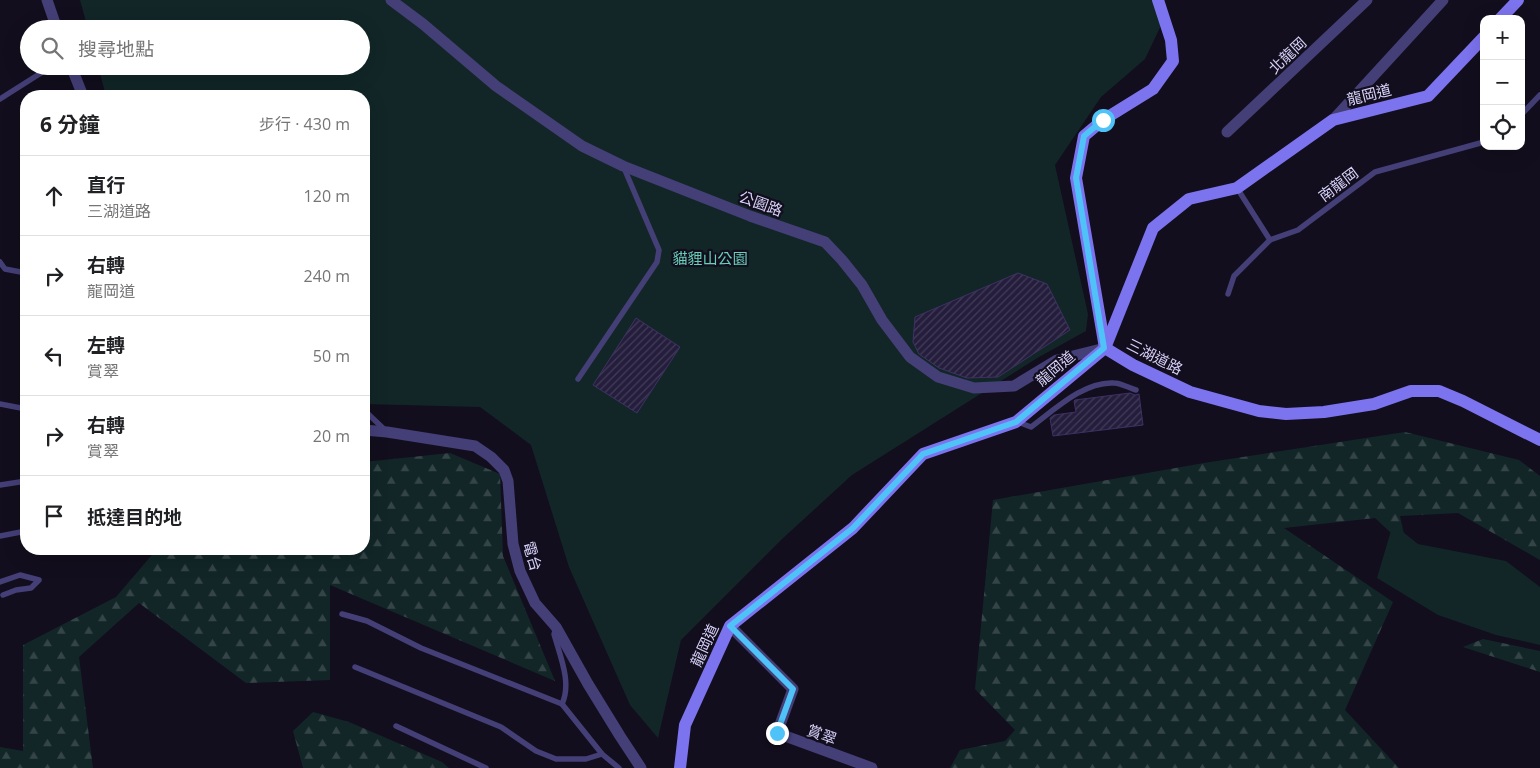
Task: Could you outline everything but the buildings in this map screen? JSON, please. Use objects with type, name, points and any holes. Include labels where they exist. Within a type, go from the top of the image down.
[{"type":"street","points":[[47,0],[54,20]]},
{"type":"street","name":"公園路","points":[[391,0],[423,24],[496,86],[582,146],[623,166],[750,216],[825,242],[862,285],[882,320],[910,357],[938,377],[974,388],[1014,386],[1057,360],[1104,348]]},
{"type":"street","name":"三湖道路","points":[[1158,0],[1171,40],[1173,61],[1153,89],[1103,120],[1084,136],[1076,178],[1104,348],[1133,365],[1190,392],[1259,411],[1286,414],[1324,412],[1374,404],[1410,391],[1439,391],[1463,400],[1540,440]]},
{"type":"street","name":"北龍岡","points":[[1227,132],[1367,0]]},
{"type":"street","points":[[1333,120],[1443,0]]},
{"type":"street","points":[[1504,15],[1518,0]]},
{"type":"street","name":"龍岡道","points":[[680,768],[685,725],[730,626],[853,528],[923,454],[1016,422],[1104,348],[1153,228],[1189,199],[1237,188],[1333,120],[1428,96],[1480,40]]},
{"type":"street","points":[[75,75],[81,90]]},
{"type":"street","name":"電台","points":[[370,430],[474,446],[491,457],[504,470],[508,481],[513,544],[520,571],[535,603],[556,627],[588,684],[641,768]]},
{"type":"street","name":"賞翠","points":[[730,626],[793,689],[777,733],[872,768]]},
{"type":"lane","points":[[0,99],[38,75]]},
{"type":"lane","points":[[1525,111],[1540,95]]},
{"type":"lane","name":"南龍岡","points":[[1270,240],[1298,230],[1375,172],[1480,143]]},
{"type":"lane","points":[[578,379],[657,262],[659,250],[623,166]]},
{"type":"lane","points":[[1228,294],[1234,276],[1270,240],[1237,188]]},
{"type":"lane","points":[[0,262],[5,269],[20,272]]},
{"type":"lane","points":[[1016,422],[1031,427],[1066,400],[1094,385],[1114,383],[1136,390]]},
{"type":"lane","points":[[0,404],[20,408]]},
{"type":"lane","points":[[370,416],[388,432]]},
{"type":"lane","points":[[2,483],[20,482]]},
{"type":"lane","points":[[0,536],[20,532]]},
{"type":"lane","points":[[0,582],[20,575],[39,580],[31,588],[16,590],[3,595]]},
{"type":"lane","points":[[342,614],[367,621],[421,648],[562,704],[602,754],[619,768]]},
{"type":"lane","points":[[556,627],[554,634],[565,674],[566,696],[562,704]]},
{"type":"lane","points":[[356,668],[501,727],[536,751],[556,759],[586,759],[602,754]]},
{"type":"lane","points":[[396,726],[486,768]]},
{"type":"green space","name":"貓貍山公園","points":[[80,0],[1153,0],[1164,19],[1145,59],[1101,97],[1055,165],[1088,314],[1086,331],[1039,357],[852,475],[781,540],[681,640],[658,738],[630,705],[569,567],[531,445],[480,407],[370,404],[370,90],[104,90],[100,75],[370,75],[370,20],[86,20]]},
{"type":"green space","points":[[1405,432],[1519,460],[1540,476],[1540,560],[1458,513],[1400,516],[1407,548],[1375,518],[1284,528],[1393,602],[1345,710],[1399,768],[950,768],[960,750],[1005,741],[1015,730],[975,689],[993,500],[1204,463]]},
{"type":"green space","points":[[450,453],[500,474],[503,556],[555,681],[330,585],[330,680],[246,683],[139,603],[79,657],[93,768],[0,768],[0,747],[23,751],[23,645],[116,597],[152,555],[370,555],[370,461]]},
{"type":"green space","points":[[1393,524],[1418,544],[1506,561],[1540,587],[1540,645],[1496,635],[1438,615],[1377,578]]},
{"type":"green space","points":[[1483,639],[1540,651],[1540,672],[1463,647]]},
{"type":"green space","points":[[313,712],[349,722],[442,762],[449,768],[303,768],[293,731]]},
{"type":"route","points":[[777,733],[793,689],[730,626],[853,528],[923,454],[1016,422],[1104,348],[1076,178],[1084,136],[1103,120]]}]
